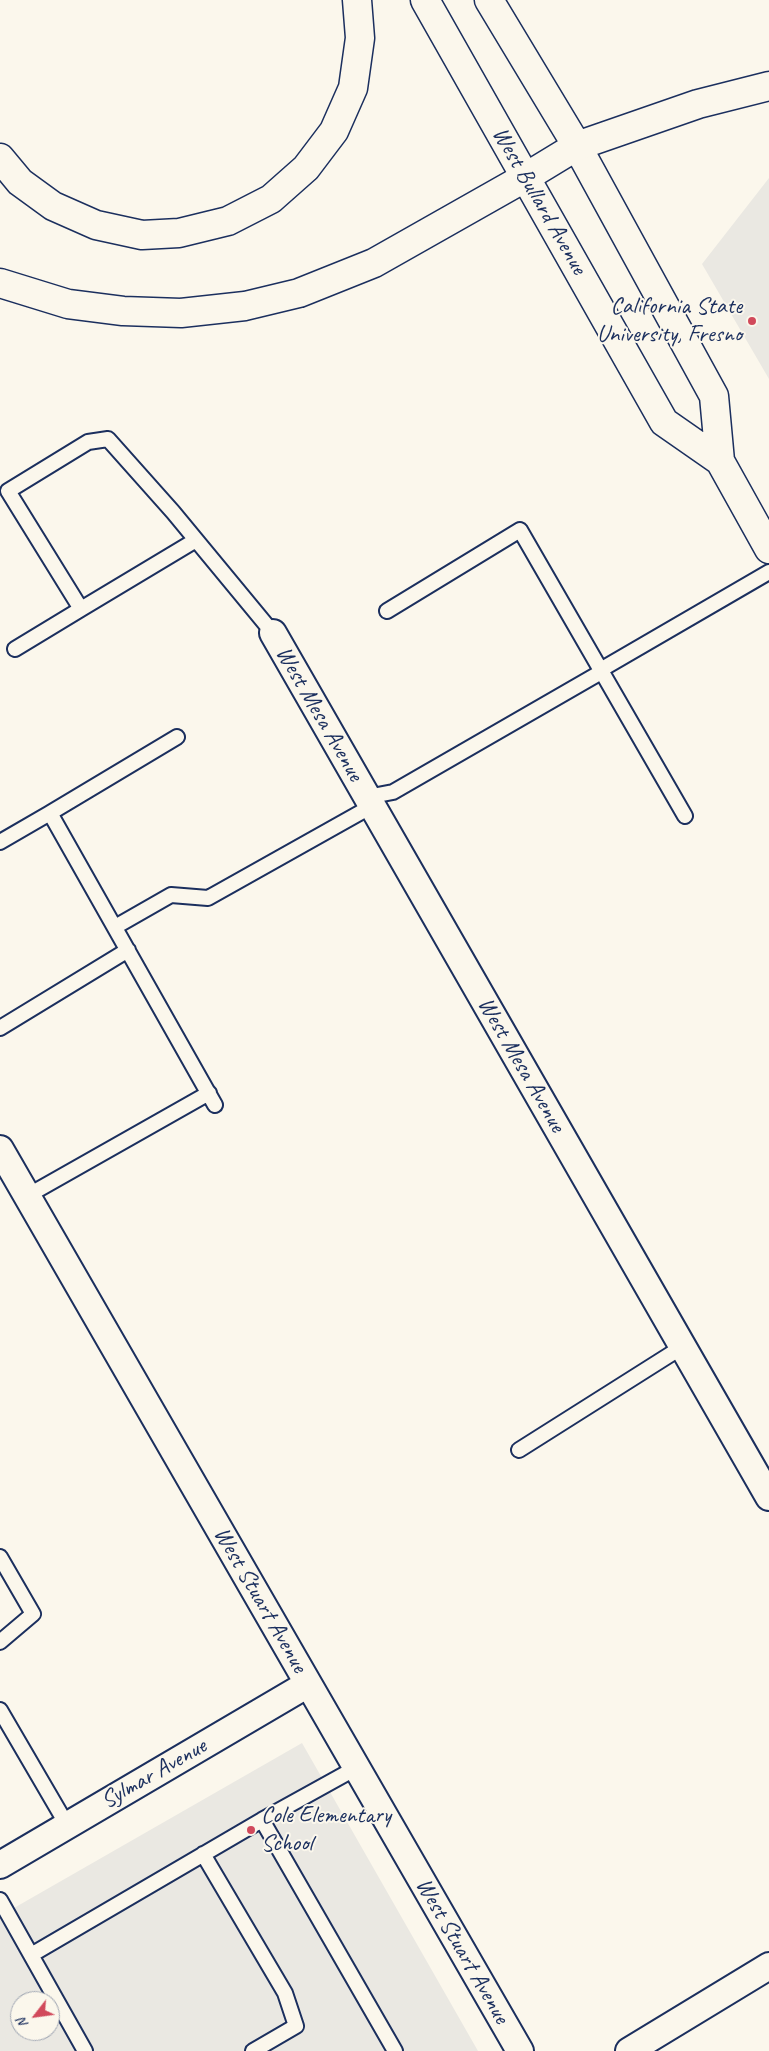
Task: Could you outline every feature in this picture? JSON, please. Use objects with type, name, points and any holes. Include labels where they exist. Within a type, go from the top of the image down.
[{"type":"main road","points":[[0,158],[20,182],[53,206],[96,225],[142,235],[178,233],[228,221],[271,199],[306,168],[334,131],[353,88],[360,38],[357,0]]},
{"type":"main road","name":"West Bullard Avenue","points":[[425,0],[664,422],[720,461]]},
{"type":"main road","name":"West Bullard Avenue","points":[[489,0],[577,146],[714,396],[720,461],[769,550]]},
{"type":"main road","points":[[0,283],[68,304],[123,312],[181,313],[245,306],[299,293],[374,263],[577,146],[698,104],[769,86]]},
{"type":"street","name":"West Mesa Avenue","points":[[273,633],[769,1498]]},
{"type":"street","name":"West Stuart Avenue","points":[[0,1148],[520,2051]]},
{"type":"street","name":"Sylmar Avenue","points":[[0,1864],[308,1684]]},
{"type":"street","points":[[629,2051],[769,1966]]},
{"type":"lane","points":[[81,609],[4,493],[88,442],[108,439],[196,540],[273,633]]},
{"type":"lane","points":[[387,611],[520,530],[685,816]]},
{"type":"lane","points":[[15,649],[196,540]]},
{"type":"lane","points":[[114,927],[172,894],[208,898],[370,802],[393,792],[769,572]]},
{"type":"lane","points":[[0,842],[177,737]]},
{"type":"lane","points":[[27,1196],[212,1099],[50,813]]},
{"type":"lane","points":[[0,1028],[128,950]]},
{"type":"lane","points":[[518,1450],[682,1347]]},
{"type":"lane","points":[[0,1557],[32,1614],[0,1642]]},
{"type":"lane","points":[[0,1710],[67,1825]]},
{"type":"lane","points":[[31,1955],[262,1820],[356,1768]]},
{"type":"lane","points":[[262,1820],[394,2051]]},
{"type":"lane","points":[[204,1854],[285,1993],[296,2026],[253,2051]]},
{"type":"lane","points":[[0,1900],[86,2051]]},
{"type":"shaded area","name":"California State University, Fresno","points":[[769,178],[769,379],[702,264]]},
{"type":"shaded area","name":"Cole Elementary School","points":[[302,1743],[478,2051],[0,2051],[0,1916]]},
{"type":"place","name":"California State University, Fresno","points":[[752,321]]},
{"type":"place","name":"Cole Elementary School","points":[[251,1830]]}]
